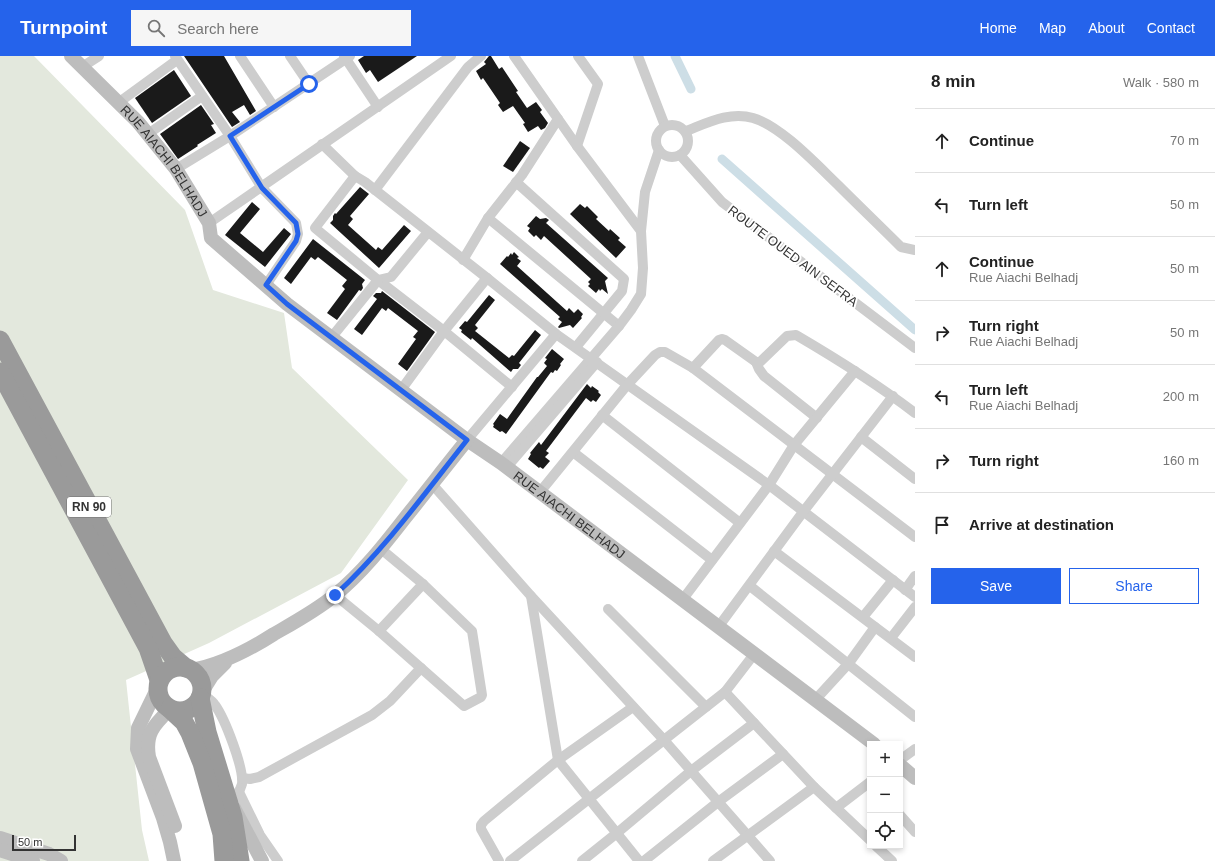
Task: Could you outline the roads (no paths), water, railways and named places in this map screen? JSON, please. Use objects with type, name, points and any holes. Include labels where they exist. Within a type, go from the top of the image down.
[{"type":"highway","name":"RN 90","points":[[0,340],[163,643],[173,657],[189,669]]},
{"type":"highway","name":"RN 90","points":[[0,372],[148,648],[158,685]]},
{"type":"highway","points":[[224,861],[222,834],[202,762],[184,722],[161,701],[158,685],[167,671],[179,667],[189,669],[200,680],[207,732],[233,799],[240,861]]},
{"type":"highway","points":[[170,709],[182,712],[188,710],[197,703],[201,694]]},
{"type":"street","name":"RUE AIACHI BELHADJ","points":[[71,56],[148,134],[176,169],[209,223],[211,238],[287,304],[467,440],[504,465],[683,599],[870,741]]},
{"type":"street","points":[[82,67],[98,56]]},
{"type":"street","points":[[240,56],[274,107]]},
{"type":"street","points":[[290,56],[309,84]]},
{"type":"street","points":[[209,223],[262,188],[322,144],[451,56]]},
{"type":"street","points":[[375,190],[468,67],[481,56]]},
{"type":"street","points":[[514,56],[577,146],[641,230]]},
{"type":"street","points":[[577,146],[598,84],[578,56]]},
{"type":"street","points":[[638,56],[665,126]]},
{"type":"street","points":[[176,169],[230,136],[309,84],[346,57],[378,107]]},
{"type":"street","points":[[118,103],[176,58],[230,136],[262,188],[296,223],[298,234],[296,241],[266,285]]},
{"type":"street","points":[[148,134],[202,96]]},
{"type":"street","points":[[686,131],[726,116],[753,118],[765,123],[798,146],[901,246],[915,250]]},
{"type":"street","points":[[464,260],[488,218],[516,182],[558,119]]},
{"type":"street","points":[[669,124],[678,125],[686,131],[689,140],[688,145],[680,155],[670,157],[666,156],[656,146],[656,137],[658,132],[669,124]]},
{"type":"street","points":[[322,144],[355,176],[365,182],[556,334],[769,485],[915,597]]},
{"type":"street","points":[[504,465],[594,360],[641,294],[643,268],[641,230],[645,192],[659,150]]},
{"type":"street","name":"ROUTE OUED AIN SEFRA","points":[[680,155],[722,202],[915,348]]},
{"type":"street","points":[[355,176],[315,228],[512,387]]},
{"type":"street","points":[[516,182],[624,280],[622,291],[576,348]]},
{"type":"street","points":[[488,218],[619,326]]},
{"type":"street","points":[[332,338],[378,280],[391,276],[428,232]]},
{"type":"street","points":[[401,390],[444,331],[487,278]]},
{"type":"street","points":[[189,669],[206,668],[262,642],[335,595],[381,549],[467,440],[556,334]]},
{"type":"street","points":[[756,362],[760,362],[787,336],[796,335],[855,371],[893,396],[915,413]]},
{"type":"street","points":[[693,368],[719,340],[725,340],[756,362],[764,376],[817,418]]},
{"type":"street","points":[[540,492],[627,385],[655,355],[660,352],[665,352],[693,368],[915,538]]},
{"type":"street","points":[[683,599],[769,485],[794,445],[855,371]]},
{"type":"street","points":[[719,626],[750,586],[803,512],[893,396]]},
{"type":"street","points":[[602,415],[740,523]]},
{"type":"street","points":[[861,437],[915,479]]},
{"type":"street","points":[[573,452],[712,560]]},
{"type":"street","points":[[432,484],[531,596],[664,740],[770,861]]},
{"type":"street","points":[[335,595],[379,631],[464,706],[481,697],[482,695],[472,631],[423,584],[381,549]]},
{"type":"street","points":[[774,551],[915,657]]},
{"type":"street","points":[[905,590],[915,576]]},
{"type":"street","points":[[863,617],[893,580]]},
{"type":"street","points":[[379,631],[423,584]]},
{"type":"street","points":[[750,586],[849,663],[915,717]]},
{"type":"street","points":[[531,596],[558,760],[639,861]]},
{"type":"street","points":[[891,638],[915,607]]},
{"type":"street","points":[[608,609],[706,707]]},
{"type":"street","points":[[816,699],[849,663],[875,627]]},
{"type":"street","points":[[510,861],[725,692],[755,653]]},
{"type":"street","points":[[230,658],[212,676],[201,694],[215,705],[221,715],[240,764],[242,778],[233,799],[240,817],[262,861]]},
{"type":"street","points":[[242,778],[250,779],[259,777],[372,715],[390,701],[421,668]]},
{"type":"street","points":[[158,685],[138,728],[137,749],[170,842],[174,861]]},
{"type":"street","points":[[725,692],[814,787],[867,837]]},
{"type":"street","points":[[499,861],[481,830],[481,825],[484,821],[558,760],[633,707]]},
{"type":"street","points":[[170,709],[153,727],[149,735],[149,757],[176,830],[184,861]]},
{"type":"street","points":[[582,861],[691,771],[754,723]]},
{"type":"street","points":[[903,758],[915,748]]},
{"type":"street","points":[[644,861],[718,802],[783,754]]},
{"type":"street","points":[[903,768],[915,778]]},
{"type":"street","points":[[836,808],[867,784]]},
{"type":"street","points":[[713,861],[814,787]]},
{"type":"street","points":[[233,799],[278,861]]},
{"type":"street","points":[[903,818],[915,832]]},
{"type":"street","points":[[0,838],[49,854],[61,861]]},
{"type":"street","points":[[879,849],[892,861]]},
{"type":"street","points":[[0,850],[33,861]]},
{"type":"waterway","points":[[675,56],[691,89]]},
{"type":"waterway","points":[[722,159],[915,330]]}]
